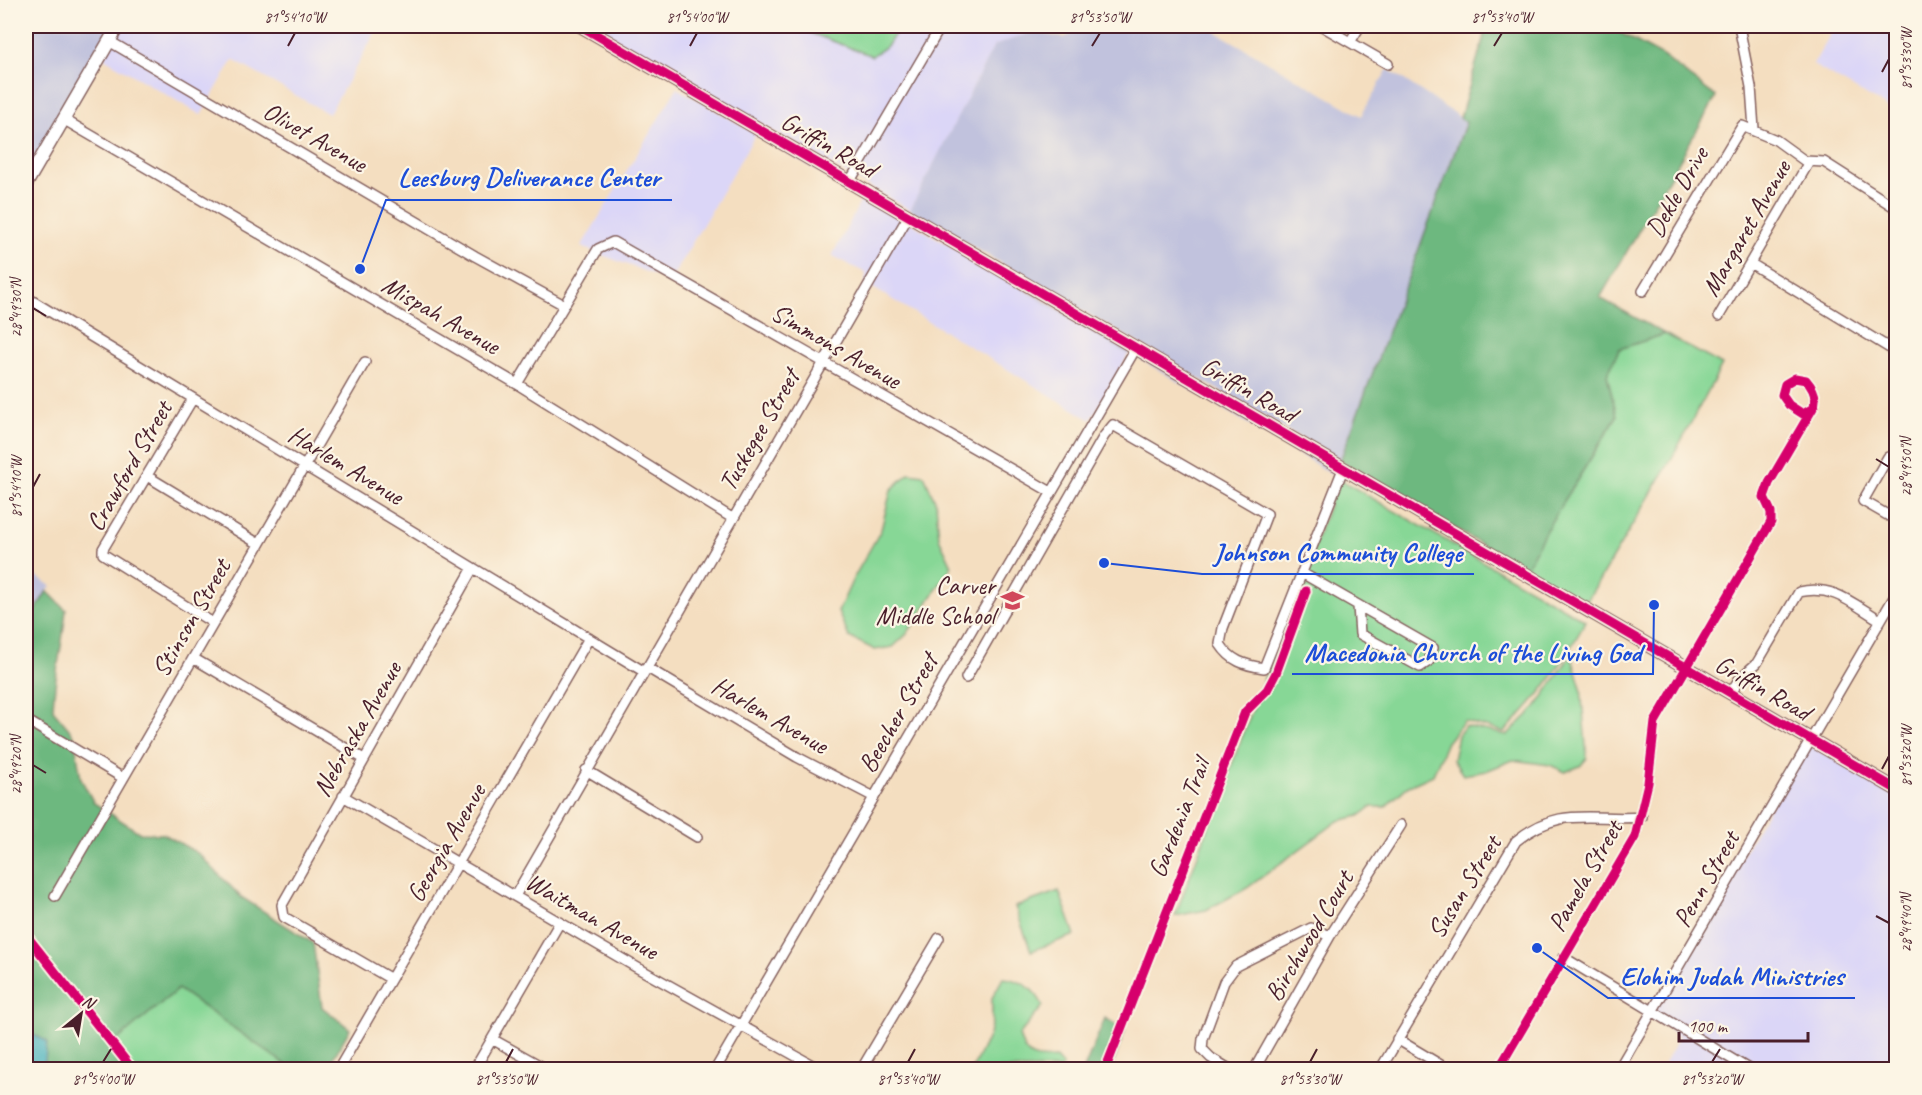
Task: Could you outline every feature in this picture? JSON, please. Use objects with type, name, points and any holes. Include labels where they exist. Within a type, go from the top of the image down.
[{"type":"street","points":[[26,184],[118,26]]},
{"type":"street","name":"Griffin Road","points":[[581,26],[1896,789]]},
{"type":"street","points":[[850,181],[941,26]]},
{"type":"street","points":[[1322,26],[1388,64]]},
{"type":"street","points":[[1350,42],[1360,26]]},
{"type":"street","points":[[1739,26],[1751,87],[1754,129],[1787,147],[1800,159],[1809,162],[1824,162],[1896,208]]},
{"type":"street","name":"Olivet Avenue","points":[[109,41],[475,256],[564,305]]},
{"type":"street","name":"Mispah Avenue","points":[[63,119],[517,384],[732,518]]},
{"type":"street","name":"Dekle Drive","points":[[1643,291],[1736,133],[1742,126],[1754,129]]},
{"type":"street","name":"Margaret Avenue","points":[[1719,316],[1809,162]]},
{"type":"street","name":"Tuskegee Street","points":[[515,896],[909,215]]},
{"type":"street","name":"Simmons Avenue","points":[[564,305],[600,246],[607,243],[618,244],[1051,492]]},
{"type":"street","points":[[1750,263],[1896,352]]},
{"type":"street","name":"Harlem Avenue","points":[[26,297],[192,400],[306,465],[589,638],[789,752],[874,797]]},
{"type":"street","points":[[517,384],[564,305]]},
{"type":"street","name":"Beecher Street","points":[[715,1070],[1136,348]]},
{"type":"street","name":"Stinson Street","points":[[55,896],[365,362]]},
{"type":"street","name":"Crawford Street","points":[[192,400],[103,554],[213,623]]},
{"type":"street","name":"Pamela Street","points":[[1498,1070],[1635,837],[1642,817],[1648,783],[1652,730],[1684,667],[1771,522],[1771,512],[1764,497],[1765,493],[1813,408]]},
{"type":"street","points":[[966,678],[1104,436],[1113,425],[1267,514],[1223,628],[1220,644],[1228,655],[1246,666],[1264,668],[1343,469]]},
{"type":"street","points":[[1896,455],[1888,457],[1863,501],[1896,520]]},
{"type":"street","points":[[147,476],[259,544]]},
{"type":"street","name":"Nebraska Avenue","points":[[391,979],[284,916],[283,902],[473,568]]},
{"type":"street","points":[[1302,573],[1433,648],[1429,662],[1420,667],[1360,634],[1358,606]]},
{"type":"street","points":[[1730,693],[1757,663],[1798,592],[1816,588],[1833,593],[1880,620]]},
{"type":"street","name":"Penn Street","points":[[1618,1070],[1896,594]]},
{"type":"street","name":"Georgia Avenue","points":[[338,1070],[589,638]]},
{"type":"street","points":[[193,658],[364,759]]},
{"type":"street","points":[[26,720],[123,778]]},
{"type":"street","points":[[586,770],[697,837]]},
{"type":"street","name":"Waitman Avenue","points":[[343,796],[458,864],[821,1070]]},
{"type":"street","name":"Susan Street","points":[[1380,1070],[1516,841],[1539,825],[1565,816],[1642,817]]},
{"type":"street","name":"Birchwood Court","points":[[1254,1070],[1330,936],[1401,825]]},
{"type":"street","points":[[474,1070],[560,922]]},
{"type":"street","points":[[1231,1070],[1210,1058],[1202,1049],[1203,1039],[1224,982],[1236,966],[1311,928],[1330,936]]},
{"type":"street","points":[[861,1070],[939,938]]},
{"type":"street","points":[[1563,957],[1750,1070]]},
{"type":"street","points":[[492,1039],[548,1070]]},
{"type":"street","points":[[1397,1039],[1449,1070]]},
{"type":"shaded area","points":[[26,26],[113,26],[26,175]]},
{"type":"shaded area","points":[[123,26],[379,26],[329,114],[233,60],[201,115],[104,58]]},
{"type":"shaded area","points":[[591,26],[792,26],[830,38],[888,45],[900,26],[1021,26],[1032,32],[994,46],[910,210]]},
{"type":"shaded area","points":[[1087,26],[1206,26],[1361,116],[1388,69],[1467,122],[1340,461],[910,210],[994,46],[1032,32],[1064,38]]},
{"type":"shaded area","points":[[1835,26],[1896,26],[1896,112],[1813,65]]},
{"type":"shaded area","points":[[677,88],[994,271],[1128,355],[1091,420],[865,283],[866,273],[832,256],[863,197],[755,135],[670,281],[581,247]]},
{"type":"shaded area","points":[[994,271],[1336,471],[1335,476],[1130,353],[1128,355]]},
{"type":"shaded area","points":[[26,569],[51,586],[26,625]]},
{"type":"shaded area","points":[[1806,743],[1896,795],[1896,1069],[1661,1069],[1679,1037],[1652,1015]]},
{"type":"green space","points":[[792,26],[900,26],[888,45],[872,56]]},
{"type":"green space","points":[[1487,26],[1608,26],[1661,55],[1716,97],[1600,298],[1665,334],[1619,349],[1607,375],[1617,416],[1546,530],[1525,570],[1340,461],[1466,122],[1460,118]]},
{"type":"green space","points":[[1665,334],[1722,365],[1667,467],[1585,604],[1525,570],[1546,530],[1617,416],[1607,375],[1619,349]]},
{"type":"green space","points":[[909,473],[924,475],[936,503],[939,538],[952,566],[907,634],[893,647],[875,650],[849,637],[838,612],[853,579],[881,530],[891,490]]},
{"type":"green space","points":[[1339,479],[1586,621],[1550,680],[1504,732],[1464,721],[1447,742],[1433,775],[1407,787],[1385,807],[1372,807],[1359,816],[1338,821],[1247,888],[1206,910],[1175,916]]},
{"type":"green space","points":[[47,591],[66,610],[53,710],[74,735],[81,779],[94,803],[140,833],[164,834],[199,854],[241,897],[313,943],[322,1007],[350,1029],[327,1069],[292,1069],[178,989],[108,1048],[124,1069],[44,1069],[47,1042],[26,1032],[26,625]]},
{"type":"green space","points":[[1571,655],[1581,688],[1587,758],[1580,766],[1565,772],[1550,765],[1513,760],[1486,771],[1463,775],[1453,760],[1458,735],[1465,726],[1507,735],[1536,707]]},
{"type":"green space","points":[[1059,891],[1075,935],[1031,951],[1015,907]]},
{"type":"green space","points":[[1003,978],[1027,986],[1043,1006],[1019,1035],[1024,1049],[1036,1058],[1056,1058],[1063,1066],[1061,1069],[972,1069],[989,1035],[992,1021],[992,998]]},
{"type":"green space","points":[[178,989],[292,1069],[124,1069],[107,1048]]},
{"type":"green space","points":[[1105,1018],[1125,1030],[1111,1069],[1084,1069]]},
{"type":"water","points":[[26,1032],[47,1041],[44,1069],[26,1069]]},
{"type":"cycle path","points":[[581,26],[1896,789]]},
{"type":"cycle path","points":[[1498,1070],[1635,837],[1648,783],[1655,722],[1771,522],[1771,512],[1764,497],[1769,483],[1813,408],[1815,401],[1813,390],[1806,380],[1795,378],[1785,384],[1782,395],[1789,405],[1803,414],[1813,408]]},
{"type":"cycle path","name":"Gardenia Trail","points":[[1105,1070],[1245,712],[1267,690],[1276,673],[1306,591]]},
{"type":"cycle path","points":[[26,935],[133,1070]]},
{"type":"place","name":"Leesburg Deliverance Center","points":[[360,269]]},
{"type":"place","name":"Johnson Community College","points":[[1104,563]]},
{"type":"place","name":"Carver Middle School","points":[[1013,600]]},
{"type":"place","name":"Macedonia Church of the Living God","points":[[1654,605]]},
{"type":"place","name":"Elohim Judah Ministries","points":[[1537,948]]}]
